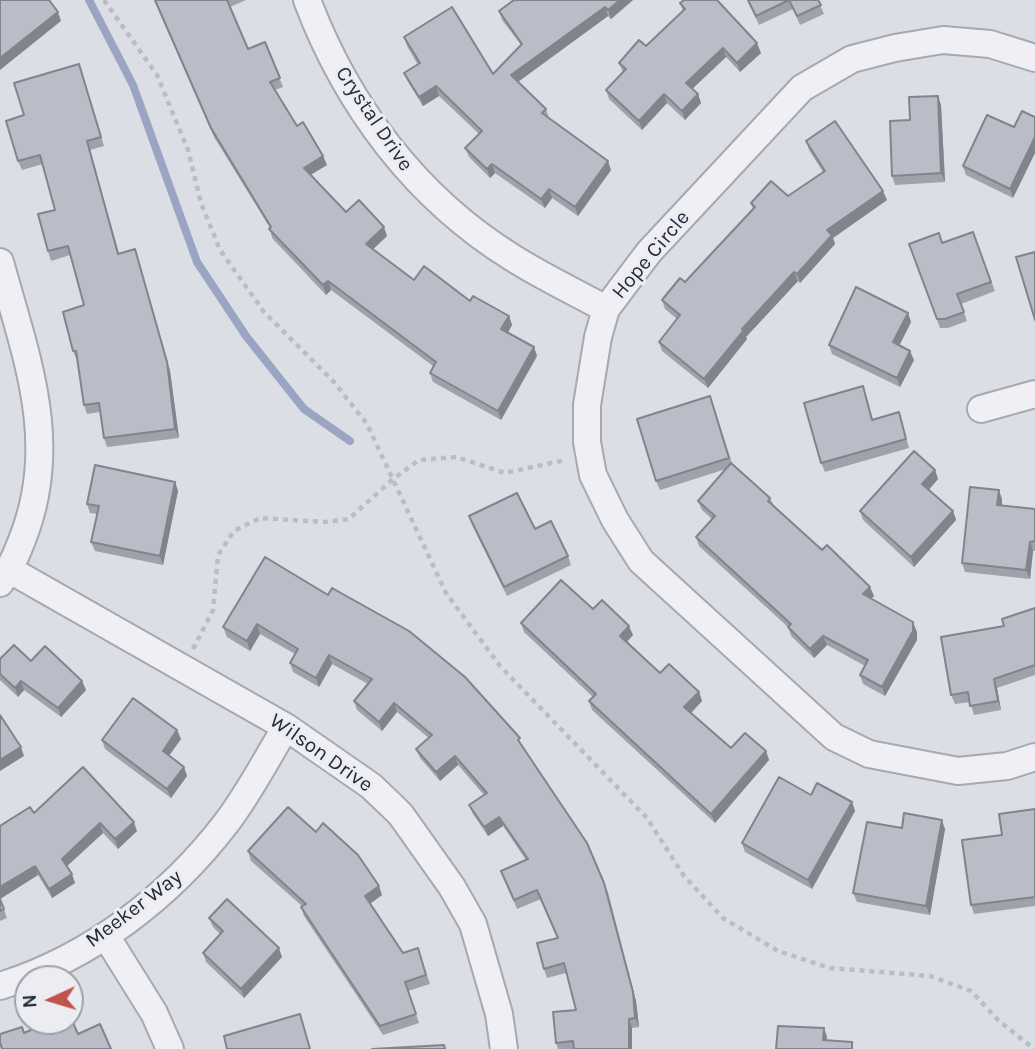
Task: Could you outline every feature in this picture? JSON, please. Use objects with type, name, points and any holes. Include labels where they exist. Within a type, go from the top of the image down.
[{"type":"street","name":"Crystal Drive","points":[[311,1],[322,40],[348,86],[382,139],[417,183],[463,222],[513,258],[606,309]]},
{"type":"street","name":"Hope Circle","points":[[1035,58],[990,44],[943,40],[852,59],[802,88],[649,252],[606,309],[598,337],[587,405],[589,456],[593,475],[613,517],[641,561],[834,737],[869,754],[958,771],[1007,766],[1035,757]]},
{"type":"street","points":[[0,265],[33,386],[40,428],[39,475],[32,514],[5,577]]},
{"type":"street","points":[[981,409],[1035,394]]},
{"type":"street","name":"Wilson Drive","points":[[5,577],[183,668],[286,727],[377,792],[401,815],[452,887],[473,924],[499,1014],[504,1049]]},
{"type":"street","name":"Meeker Way","points":[[0,986],[57,964],[106,936],[165,891],[200,856],[227,822],[286,727]]},
{"type":"street","points":[[106,936],[154,1013],[170,1049]]},
{"type":"path","points":[[104,0],[157,75],[188,149],[201,203],[220,250],[264,312],[334,382],[367,424],[446,593],[500,666],[647,818],[684,876],[723,918],[778,951],[830,968],[930,976],[971,991],[998,1020],[1034,1049]]},
{"type":"path","points":[[183,668],[213,610],[218,555],[234,531],[260,518],[325,522],[349,519],[393,479],[419,460],[456,457],[505,473],[589,456]]},
{"type":"building","points":[[0,0],[49,0],[58,12],[0,58]]},
{"type":"building","points":[[155,0],[227,0],[248,49],[265,42],[280,78],[270,82],[297,126],[303,122],[323,156],[304,168],[346,212],[359,200],[384,227],[366,244],[414,280],[424,266],[470,301],[473,296],[509,316],[501,329],[534,347],[498,411],[430,373],[436,362],[328,281],[323,285],[269,229],[271,227],[211,128]]},
{"type":"building","points":[[514,0],[620,0],[608,10],[605,7],[511,75],[546,109],[542,113],[608,161],[575,207],[549,189],[541,199],[492,164],[487,169],[465,148],[482,131],[436,86],[419,97],[404,73],[420,63],[404,37],[452,7],[493,74],[522,44],[499,11]]},
{"type":"building","points":[[684,0],[717,0],[757,43],[737,63],[723,48],[686,83],[698,94],[682,111],[664,94],[639,121],[606,90],[626,69],[619,63],[639,40],[646,46],[685,9],[680,3]]},
{"type":"building","points":[[748,0],[789,0],[756,16]]},
{"type":"building","points":[[789,0],[818,0],[821,5],[797,16]]},
{"type":"building","points":[[79,64],[101,137],[87,141],[118,254],[135,249],[167,362],[175,429],[104,438],[99,403],[84,405],[76,351],[73,351],[63,312],[84,305],[68,246],[48,251],[38,214],[55,210],[40,155],[18,161],[6,121],[24,115],[14,83]]},
{"type":"building","points":[[938,96],[941,173],[892,176],[890,121],[910,120],[909,97]]},
{"type":"building","points":[[1022,111],[1035,117],[1035,137],[1010,189],[963,166],[987,115],[1014,127]]},
{"type":"building","points":[[835,121],[883,191],[827,230],[832,235],[742,329],[744,330],[704,379],[659,342],[680,315],[662,300],[680,278],[685,282],[755,207],[751,203],[771,181],[788,196],[825,171],[806,141]]},
{"type":"building","points":[[973,232],[991,282],[957,294],[964,312],[937,319],[909,244],[939,233],[942,243]]},
{"type":"building","points":[[1035,252],[1035,320],[1016,257]]},
{"type":"building","points":[[856,287],[908,313],[893,342],[910,351],[897,378],[829,345]]},
{"type":"building","points":[[863,386],[872,420],[899,412],[906,439],[821,463],[804,403]]},
{"type":"building","points":[[710,396],[729,458],[656,481],[637,419]]},
{"type":"building","points":[[914,451],[935,470],[922,484],[953,511],[911,557],[860,511]]},
{"type":"building","points":[[731,463],[822,550],[827,545],[870,587],[863,594],[913,622],[913,631],[882,687],[860,675],[868,660],[823,636],[810,649],[788,627],[791,624],[696,537],[715,516],[698,501]]},
{"type":"building","points":[[95,465],[175,482],[160,556],[91,542],[99,506],[87,504]]},
{"type":"building","points":[[970,487],[999,490],[997,505],[1035,509],[1035,541],[1030,542],[1026,570],[962,563]]},
{"type":"building","points":[[517,493],[535,529],[551,521],[568,556],[504,587],[469,516]]},
{"type":"building","points":[[265,557],[328,595],[332,588],[409,631],[465,677],[520,738],[518,740],[587,843],[604,883],[633,992],[635,1018],[629,1019],[629,1049],[574,1049],[573,1041],[556,1043],[553,1012],[576,1010],[564,963],[544,969],[537,943],[558,938],[537,890],[514,900],[501,871],[528,859],[499,817],[484,827],[469,805],[487,793],[455,756],[436,772],[416,749],[432,735],[394,703],[379,722],[354,701],[372,679],[329,655],[316,678],[290,663],[298,649],[257,624],[247,641],[223,627]]},
{"type":"building","points":[[561,580],[593,609],[602,600],[629,626],[620,636],[660,673],[669,664],[699,692],[684,707],[731,748],[745,733],[766,751],[711,814],[589,701],[596,694],[521,623]]},
{"type":"building","points":[[1035,608],[1035,665],[994,679],[998,701],[970,706],[968,692],[951,695],[941,637],[1004,626],[1002,619]]},
{"type":"building","points":[[14,645],[31,661],[45,646],[82,681],[58,708],[21,681],[15,688],[0,674],[0,659]]},
{"type":"building","points":[[133,698],[177,730],[163,751],[184,767],[167,789],[102,740]]},
{"type":"building","points":[[0,715],[21,747],[0,760]]},
{"type":"building","points":[[83,767],[134,822],[115,839],[100,823],[62,859],[72,874],[49,889],[35,866],[0,887],[0,826],[30,807],[34,813]]},
{"type":"building","points":[[779,777],[811,795],[817,783],[852,802],[808,880],[742,843]]},
{"type":"building","points":[[288,807],[316,832],[323,823],[358,855],[379,886],[365,896],[403,953],[418,948],[426,975],[405,982],[416,1014],[380,1026],[301,907],[306,904],[248,851]]},
{"type":"building","points":[[1035,809],[1035,897],[971,905],[962,840],[1002,835],[999,814]]},
{"type":"building","points":[[904,813],[942,820],[926,906],[853,893],[867,822],[902,828]]},
{"type":"building","points":[[227,899],[279,948],[241,989],[203,953],[223,931],[209,918]]},
{"type":"building","points":[[300,1014],[310,1049],[227,1049],[224,1036]]},
{"type":"building","points":[[100,1024],[111,1049],[2,1049],[0,1034],[14,1030],[14,1035],[84,1035],[84,1031]]},
{"type":"building","points":[[778,1026],[824,1028],[823,1040],[852,1042],[852,1049],[776,1049]]},
{"type":"building","points":[[444,1045],[445,1049],[372,1049]]},
{"type":"waterway","points":[[89,0],[133,85],[197,262],[246,336],[304,409],[350,441]]}]
